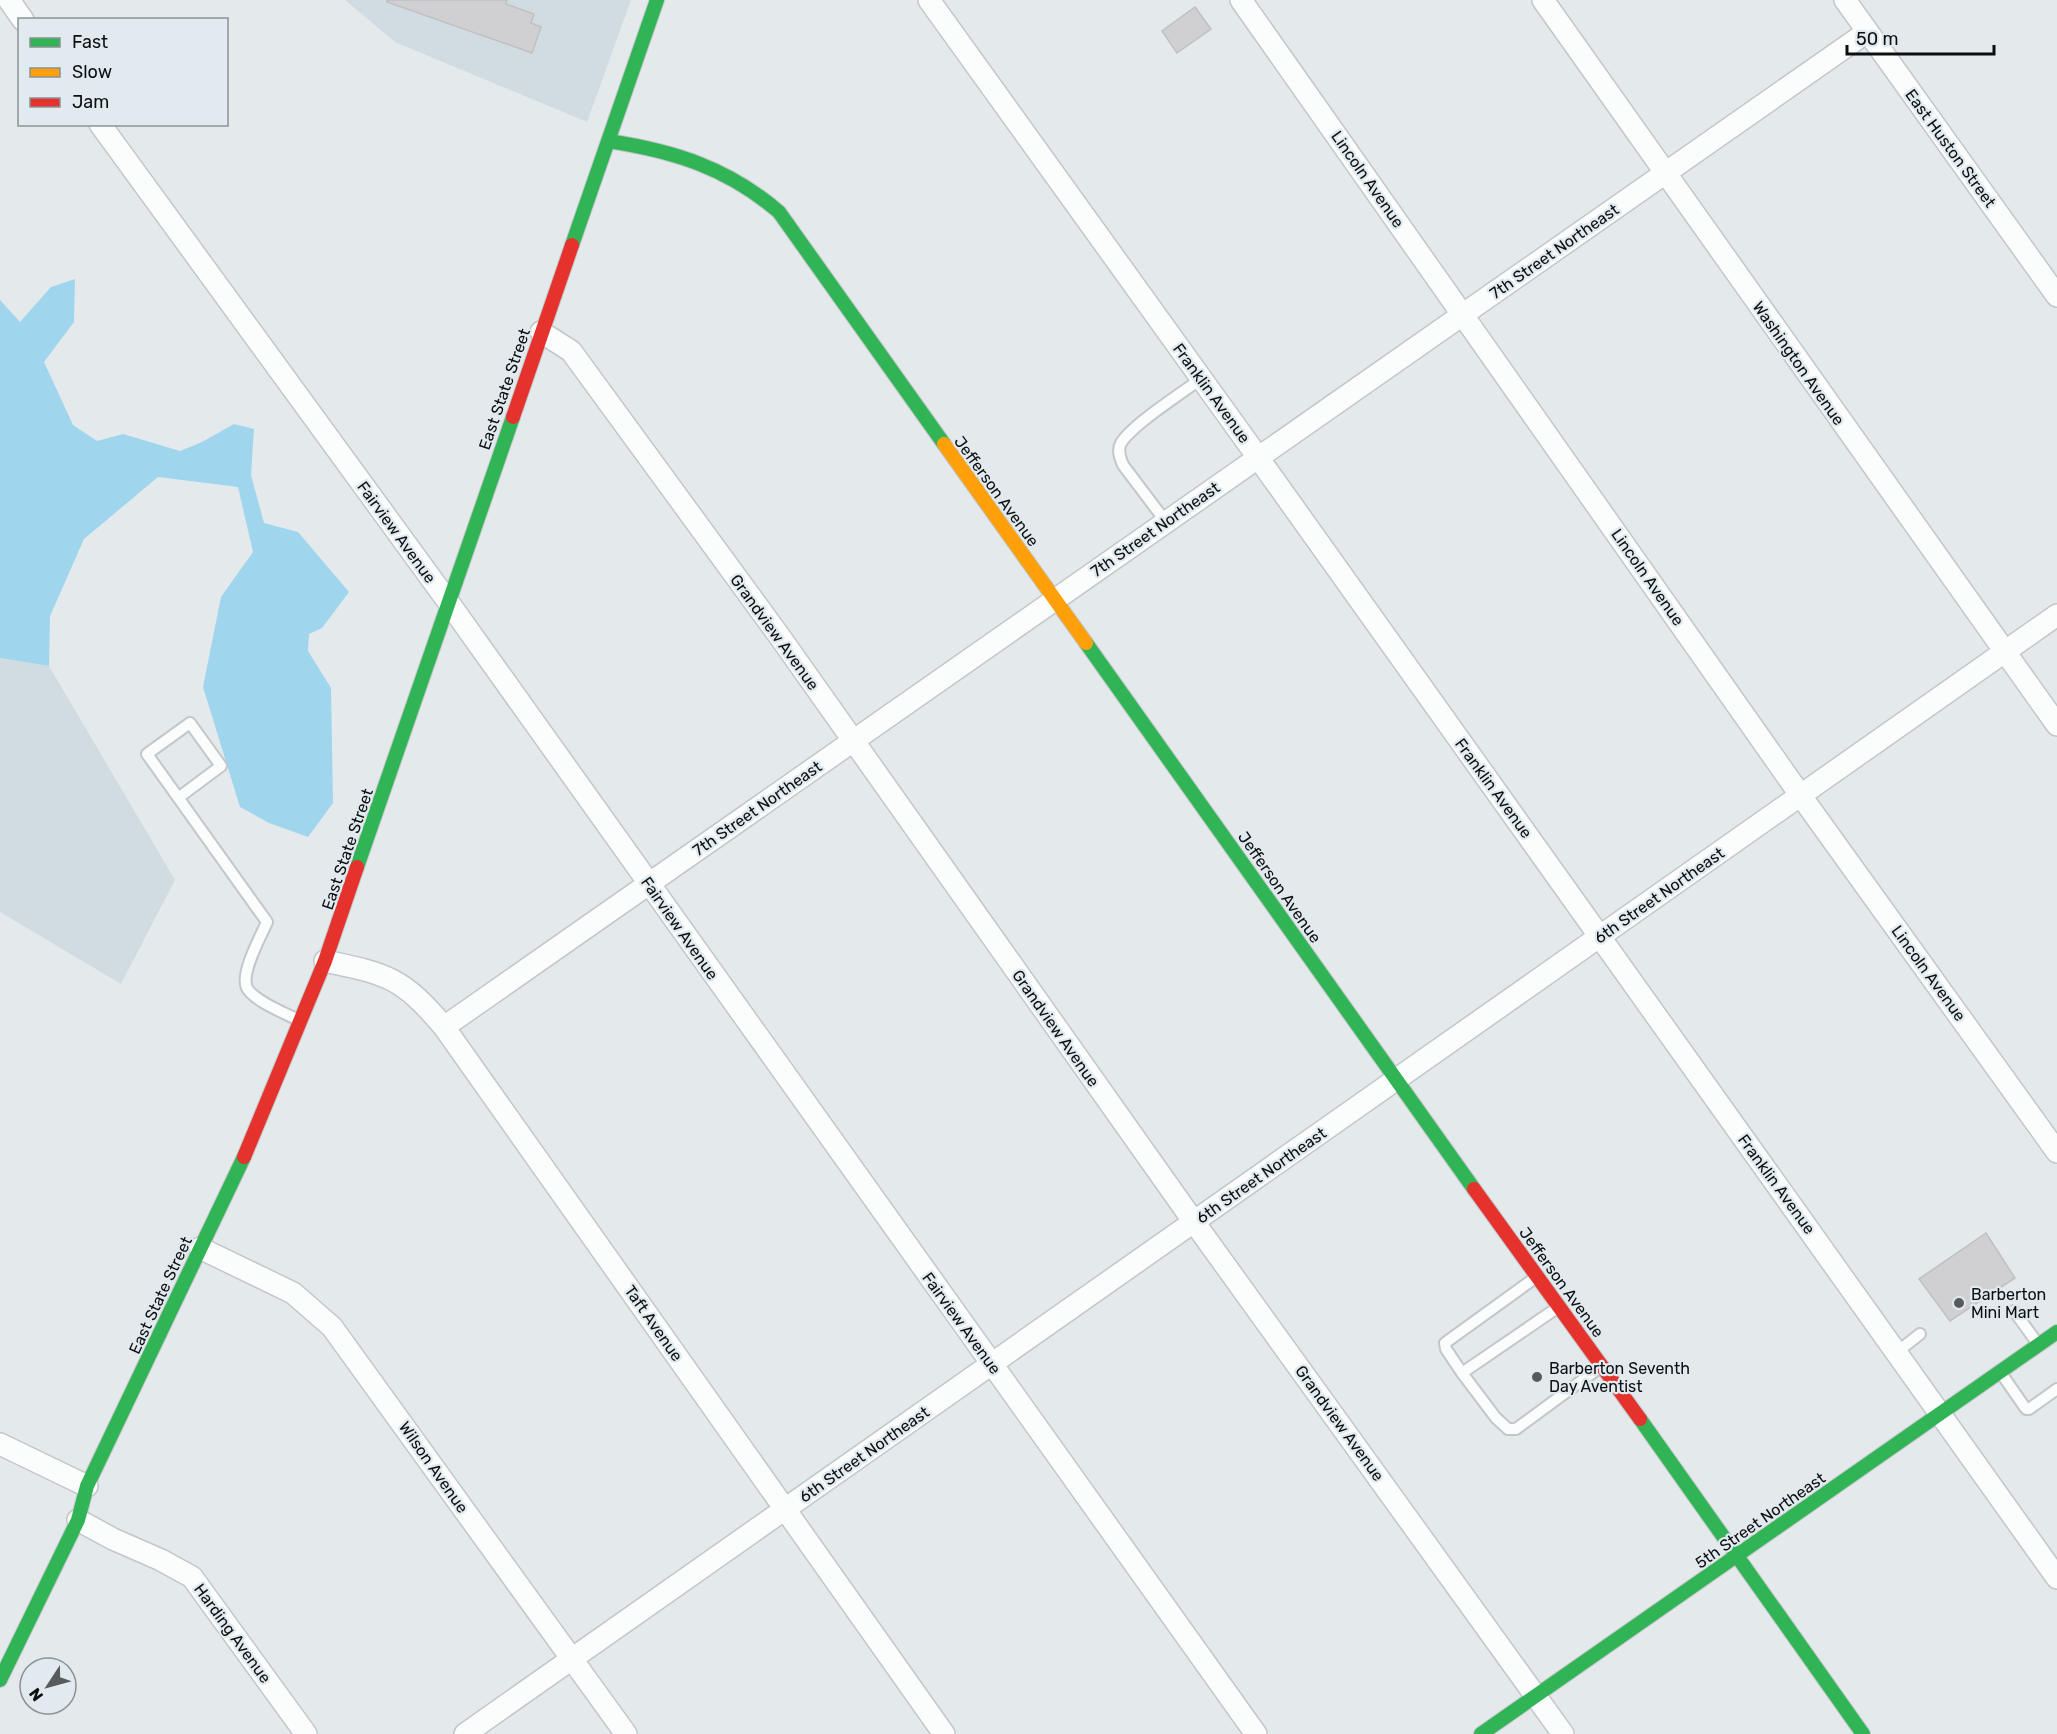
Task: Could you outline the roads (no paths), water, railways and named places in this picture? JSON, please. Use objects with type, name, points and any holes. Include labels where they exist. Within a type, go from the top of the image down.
[{"type":"street","points":[[9,0],[22,18]]},
{"type":"street","name":"East State Street","points":[[0,1680],[78,1520],[87,1486],[254,1136],[325,961],[657,0]]},
{"type":"street","name":"Franklin Avenue","points":[[929,0],[1202,378],[2057,1578]]},
{"type":"street","name":"Lincoln Avenue","points":[[1242,0],[1801,795],[2057,1152]]},
{"type":"street","name":"Washington Avenue","points":[[1543,0],[2057,725]]},
{"type":"street","name":"East Huston Street","points":[[1845,0],[2057,297]]},
{"type":"street","name":"7th Street Northeast","points":[[444,1027],[1867,32]]},
{"type":"street","name":"Fairview Avenue","points":[[101,126],[449,603],[1256,1734]]},
{"type":"street","name":"Jefferson Avenue","points":[[608,141],[644,146],[731,176],[754,189],[779,212],[1863,1734]]},
{"type":"street","name":"Grandview Avenue","points":[[541,332],[571,351],[780,637],[1194,1222],[1563,1734]]},
{"type":"street","name":"6th Street Northeast","points":[[465,1734],[2057,615]]},
{"type":"street","name":"Taft Avenue","points":[[325,961],[374,972],[393,980],[422,1001],[444,1027],[944,1734]]},
{"type":"street","name":"Wilson Avenue","points":[[200,1248],[293,1293],[332,1327],[626,1734]]},
{"type":"street","name":"5th Street Northeast","points":[[1481,1734],[1738,1556],[1940,1412],[2048,1341]]},
{"type":"street","points":[[0,1444],[87,1486]]},
{"type":"street","name":"Harding Avenue","points":[[78,1520],[192,1577],[306,1734]]},
{"type":"lane","points":[[1166,522],[1123,465],[1119,457],[1119,445],[1132,430],[1202,378]]},
{"type":"lane","points":[[178,798],[221,766],[190,723],[147,754],[178,798],[267,922],[245,973],[247,987],[257,998],[301,1022]]},
{"type":"lane","points":[[1537,1276],[1445,1343],[1446,1349],[1462,1373],[1496,1418],[1508,1429],[1516,1429],[1602,1366]]},
{"type":"lane","points":[[1462,1373],[1559,1306]]},
{"type":"lane","points":[[2014,1311],[2048,1341]]},
{"type":"lane","points":[[1897,1352],[1920,1334]]},
{"type":"lane","points":[[2000,1371],[2026,1409],[2057,1389]]},
{"type":"place","name":"Barberton Mini Mart","points":[[1959,1303]]},
{"type":"place","name":"Barberton Seventh Day Aventist","points":[[1537,1377]]}]
